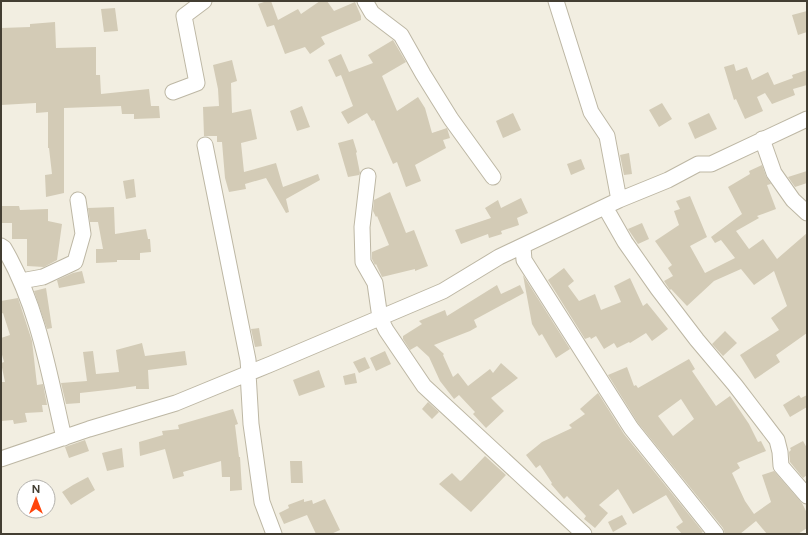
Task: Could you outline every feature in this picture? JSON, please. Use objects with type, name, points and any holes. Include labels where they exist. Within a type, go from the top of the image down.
[{"type":"street","points":[[173,92],[197,83],[184,16],[204,1]]},
{"type":"street","points":[[365,1],[372,13],[401,35],[451,119],[493,178]]},
{"type":"street","points":[[556,1],[592,112],[607,136],[619,200]]},
{"type":"street","points":[[1,460],[89,429],[176,403],[380,318],[443,291],[499,257],[619,200],[668,180],[698,164],[711,164],[762,139],[807,120]]},
{"type":"street","points":[[762,139],[774,173],[794,200],[807,213]]},
{"type":"street","points":[[205,145],[248,360],[251,424],[262,502],[274,534]]},
{"type":"street","points":[[368,176],[362,227],[364,262],[375,283],[380,318],[386,330],[424,386],[584,534]]},
{"type":"street","points":[[20,281],[43,277],[75,262],[83,234],[78,200]]},
{"type":"street","points":[[605,207],[625,242],[662,295],[735,385],[777,440],[781,466],[807,496]]},
{"type":"street","points":[[1,246],[4,248],[15,267],[30,304],[41,341],[64,438]]},
{"type":"street","points":[[523,246],[524,260],[631,428],[716,534]]},
{"type":"building","points":[[271,1],[278,20],[298,9],[301,14],[320,1],[327,1],[334,11],[355,2],[361,16],[361,20],[321,37],[325,44],[310,54],[305,47],[285,54],[274,25],[267,27],[258,4]]},
{"type":"building","points":[[115,8],[118,31],[104,32],[101,9]]},
{"type":"building","points":[[807,11],[807,32],[798,35],[792,15]]},
{"type":"building","points":[[55,22],[56,48],[96,47],[96,75],[100,75],[101,94],[149,89],[151,106],[159,106],[160,118],[134,119],[134,114],[122,114],[121,106],[64,108],[64,193],[46,197],[45,175],[52,174],[48,148],[48,112],[36,113],[36,103],[1,105],[1,28],[30,27],[30,24]]},
{"type":"building","points":[[393,40],[406,62],[382,76],[397,111],[418,97],[425,108],[432,133],[447,128],[450,138],[443,140],[446,148],[415,165],[421,181],[406,187],[397,162],[393,164],[374,120],[372,121],[367,113],[348,124],[341,112],[353,106],[341,75],[336,77],[328,60],[341,54],[349,72],[373,63],[368,55]]},
{"type":"building","points":[[232,60],[237,81],[231,83],[232,113],[251,109],[257,139],[241,143],[244,172],[276,163],[283,187],[318,174],[320,180],[286,199],[289,212],[286,213],[266,178],[245,184],[246,189],[229,192],[225,178],[222,142],[217,142],[217,136],[204,136],[203,107],[219,106],[218,89],[213,65]]},
{"type":"building","points":[[734,64],[736,71],[747,67],[752,80],[768,72],[774,85],[793,78],[792,75],[807,70],[807,85],[793,89],[795,95],[772,104],[765,93],[757,97],[763,111],[745,119],[736,99],[734,100],[724,67]]},
{"type":"building","points":[[662,103],[672,119],[659,127],[649,110]]},
{"type":"building","points":[[302,106],[310,127],[297,131],[290,111]]},
{"type":"building","points":[[513,113],[521,130],[503,138],[496,121]]},
{"type":"building","points":[[709,113],[717,129],[695,139],[688,123]]},
{"type":"building","points":[[353,139],[357,152],[360,173],[359,175],[348,177],[338,143]]},
{"type":"building","points":[[629,153],[632,174],[624,175],[620,155]]},
{"type":"building","points":[[581,159],[585,169],[571,175],[567,164]]},
{"type":"building","points":[[762,165],[771,184],[767,185],[776,209],[757,216],[759,218],[736,231],[749,249],[763,239],[777,259],[807,233],[807,333],[776,355],[780,362],[755,379],[740,355],[779,330],[771,318],[787,306],[774,271],[754,285],[741,269],[714,281],[687,306],[671,289],[670,290],[664,281],[673,276],[668,268],[672,265],[655,241],[679,225],[674,211],[680,209],[676,201],[690,196],[707,237],[690,246],[705,273],[735,258],[721,240],[715,243],[711,237],[742,214],[728,187],[750,174],[749,171]]},
{"type":"building","points":[[807,171],[807,183],[795,187],[788,177]]},
{"type":"building","points":[[134,179],[136,197],[126,199],[123,181]]},
{"type":"building","points":[[390,192],[406,233],[414,230],[428,266],[415,271],[415,269],[382,277],[372,259],[372,252],[389,245],[377,216],[376,217],[373,211],[374,200]]},
{"type":"building","points":[[521,198],[528,213],[517,218],[519,225],[501,231],[502,234],[489,238],[488,234],[461,244],[455,230],[491,218],[485,208],[498,200],[501,208]]},
{"type":"building","points":[[1,206],[19,206],[20,210],[48,209],[48,221],[62,224],[57,260],[44,267],[27,266],[27,239],[12,239],[12,223],[1,223]]},
{"type":"building","points":[[114,207],[115,234],[146,229],[148,239],[150,239],[151,252],[140,253],[140,260],[117,260],[117,262],[96,263],[96,249],[103,249],[98,222],[90,222],[88,208]]},
{"type":"building","points":[[642,223],[649,239],[638,244],[628,229]]},
{"type":"building","points":[[564,268],[574,281],[568,286],[579,301],[595,294],[601,310],[621,302],[614,286],[630,278],[643,306],[647,303],[668,329],[652,341],[646,333],[630,343],[629,342],[617,348],[614,343],[604,349],[596,336],[591,339],[590,337],[585,339],[548,280]]},
{"type":"building","points":[[82,271],[85,283],[59,288],[57,280]]},
{"type":"building","points":[[523,275],[570,349],[556,358],[542,334],[539,336],[532,324]]},
{"type":"building","points":[[497,285],[501,294],[520,285],[524,293],[474,320],[477,327],[434,345],[444,354],[443,355],[453,377],[458,373],[468,386],[490,369],[493,373],[501,363],[518,378],[491,398],[504,411],[486,428],[473,414],[475,412],[459,395],[454,399],[440,381],[429,357],[417,346],[410,350],[403,339],[403,336],[422,324],[419,321],[445,310],[447,316]]},
{"type":"building","points":[[46,288],[52,328],[47,329],[34,291]]},
{"type":"building","points":[[18,298],[32,341],[37,385],[43,384],[47,405],[42,405],[43,412],[25,413],[27,422],[14,424],[13,420],[1,421],[1,382],[5,382],[1,363],[4,362],[1,351],[1,338],[10,335],[3,313],[1,314],[1,301]]},
{"type":"building","points":[[259,328],[262,346],[255,347],[251,329]]},
{"type":"building","points":[[725,331],[737,343],[723,356],[712,344]]},
{"type":"building","points":[[142,343],[145,356],[185,351],[187,365],[148,370],[149,389],[136,389],[136,386],[80,393],[80,403],[66,404],[61,383],[87,381],[83,352],[93,351],[96,374],[119,372],[116,350]]},
{"type":"building","points":[[385,351],[391,364],[376,371],[370,358]]},
{"type":"building","points":[[365,357],[370,368],[359,373],[353,362]]},
{"type":"building","points":[[689,359],[695,369],[692,371],[716,406],[730,396],[749,424],[758,442],[761,441],[766,451],[737,463],[740,468],[732,473],[745,501],[754,514],[771,502],[762,475],[774,471],[802,503],[807,513],[807,528],[798,534],[767,534],[756,521],[740,534],[725,534],[723,528],[638,423],[608,375],[627,367],[634,386],[636,385],[638,388]],"holes":[[[681,399],[694,419],[673,436],[658,416]]]},
{"type":"building","points":[[319,370],[325,387],[299,396],[293,380]]},
{"type":"building","points":[[355,373],[357,383],[345,385],[343,376]]},
{"type":"building","points":[[598,393],[624,434],[703,532],[700,534],[682,534],[676,527],[683,522],[666,495],[633,514],[618,489],[599,505],[608,513],[595,528],[584,519],[586,516],[567,496],[564,499],[551,484],[552,483],[540,465],[536,468],[526,455],[542,442],[572,428],[569,425],[585,414],[580,409]]},
{"type":"building","points":[[799,395],[801,398],[807,395],[807,407],[790,417],[783,405]]},
{"type":"building","points":[[428,402],[439,412],[432,419],[422,409]]},
{"type":"building","points":[[233,409],[238,424],[235,425],[240,457],[242,490],[230,491],[230,477],[222,477],[221,461],[183,472],[184,476],[173,479],[165,449],[140,456],[139,442],[163,435],[162,431],[179,429],[178,425]]},
{"type":"building","points":[[85,440],[89,451],[69,458],[65,447]]},
{"type":"building","points":[[803,441],[807,448],[807,475],[803,478],[790,462],[789,452],[791,450],[790,448]]},
{"type":"building","points":[[122,448],[124,467],[107,471],[102,453]]},
{"type":"building","points":[[485,456],[506,475],[471,512],[439,484],[452,473],[460,481],[462,480]]},
{"type":"building","points":[[290,461],[302,461],[303,483],[291,483]]},
{"type":"building","points":[[88,477],[95,490],[71,505],[62,492]]},
{"type":"building","points":[[304,499],[304,502],[312,500],[313,504],[325,499],[340,530],[331,534],[316,534],[307,515],[284,524],[279,513],[289,508],[288,505]]},
{"type":"building","points":[[622,515],[627,524],[613,532],[608,522]]}]
